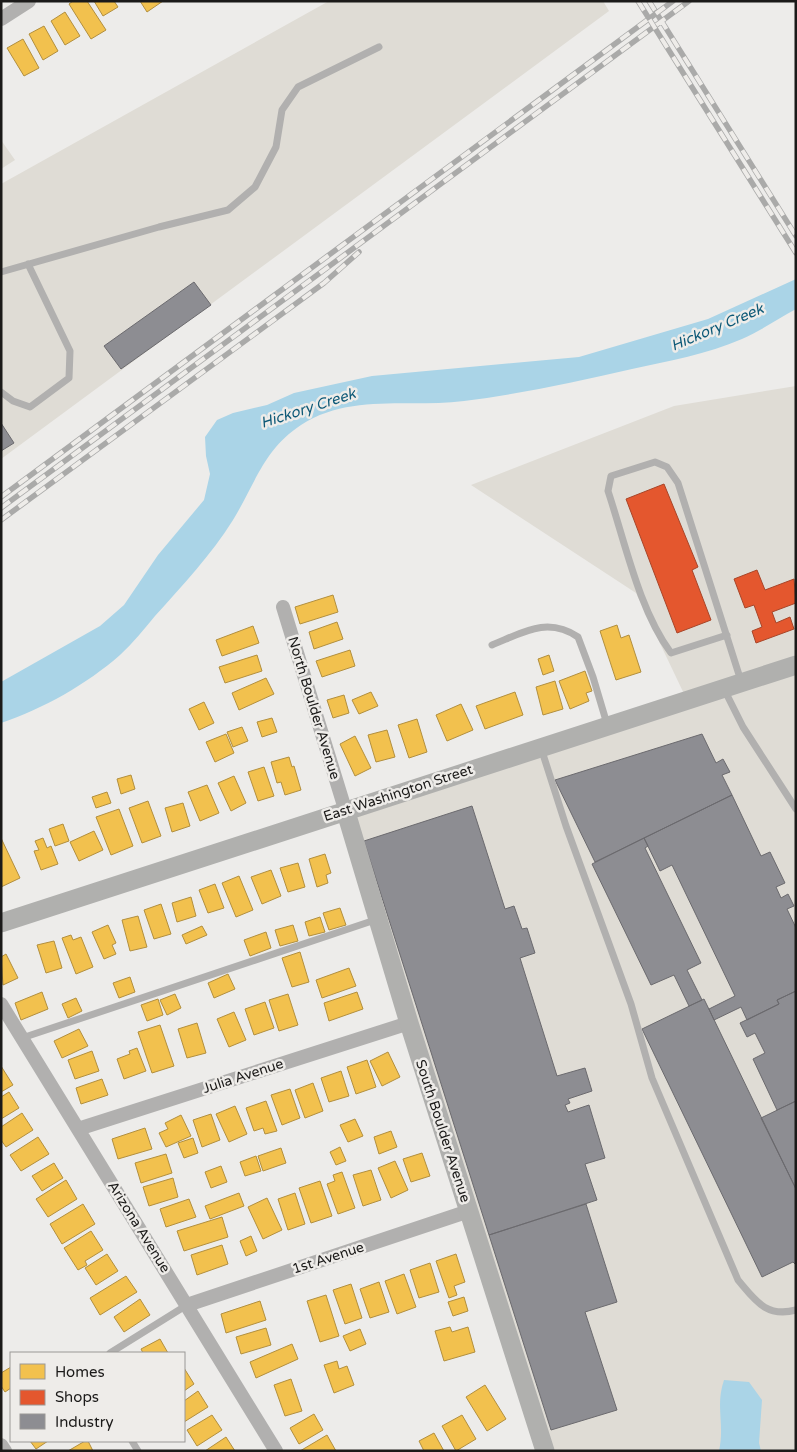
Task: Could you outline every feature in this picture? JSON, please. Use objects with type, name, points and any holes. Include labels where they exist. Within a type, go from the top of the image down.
[{"type":"street","points":[[1,18],[29,1]]},
{"type":"street","name":"North Boulder Avenue","points":[[283,607],[346,809]]},
{"type":"street","name":"East Washington Street","points":[[1,923],[346,809],[608,727],[796,665]]},
{"type":"street","name":"South Boulder Avenue","points":[[346,809],[409,1023],[545,1451]]},
{"type":"street","name":"Arizona Avenue","points":[[1,1004],[276,1451]]},
{"type":"street","name":"Julia Avenue","points":[[78,1129],[409,1023]]},
{"type":"street","name":"1st Avenue","points":[[187,1305],[469,1211]]},
{"type":"street","points":[[1,1445],[5,1451]]},
{"type":"lane","points":[[1,272],[159,227],[228,210],[255,187],[276,147],[282,110],[298,87],[379,47]]},
{"type":"lane","points":[[1,392],[13,402],[30,407],[69,378],[70,352],[28,264]]},
{"type":"lane","points":[[726,635],[671,653],[659,637],[647,611],[608,491],[611,476],[655,462],[667,467],[678,483],[742,683]]},
{"type":"lane","points":[[492,645],[537,627],[557,626],[578,636],[608,727]]},
{"type":"lane","points":[[724,689],[743,727],[796,809]]},
{"type":"lane","points":[[541,748],[569,835],[631,1004],[652,1078],[738,1280],[762,1308],[787,1312],[796,1310]]},
{"type":"lane","points":[[22,1038],[378,919]]},
{"type":"lane","points":[[112,1352],[187,1305]]},
{"type":"shaded area","points":[[329,1],[603,1],[609,11],[1,459],[1,184]]},
{"type":"shaded area","points":[[1,140],[15,160],[1,169]]},
{"type":"shaded area","points":[[796,386],[796,661],[686,698],[636,593],[471,485],[674,406]]},
{"type":"shaded area","points":[[796,671],[796,1451],[542,1451],[355,813]]},
{"type":"water","name":"Hickory Creek","points":[[796,279],[796,309],[742,339],[702,353],[569,383],[485,398],[443,403],[360,405],[320,415],[301,425],[288,434],[269,456],[233,520],[206,558],[125,650],[107,666],[64,695],[33,711],[1,723],[1,682],[100,626],[124,605],[158,555],[204,500],[210,474],[206,456],[205,437],[217,420],[233,413],[267,405],[294,393],[372,376],[579,357],[708,319]]},
{"type":"water","points":[[724,1380],[749,1382],[762,1400],[759,1443],[761,1451],[719,1451],[721,1441],[720,1398]]},
{"type":"building: Homes","points":[[73,1],[87,1],[106,30],[91,39],[69,4]]},
{"type":"building: Homes","points":[[94,1],[114,1],[118,7],[103,16]]},
{"type":"building: Homes","points":[[140,1],[163,1],[147,12]]},
{"type":"building: Homes","points":[[65,12],[80,36],[65,45],[51,21]]},
{"type":"building: Homes","points":[[44,26],[58,51],[43,60],[29,34]]},
{"type":"building: Homes","points":[[23,39],[39,68],[24,76],[7,48]]},
{"type":"building: Homes","points":[[333,595],[338,612],[300,624],[295,607]]},
{"type":"building: Homes","points":[[337,622],[343,639],[314,649],[309,632]]},
{"type":"building: Homes","points":[[617,625],[621,638],[629,635],[641,672],[616,680],[600,631]]},
{"type":"building: Homes","points":[[253,626],[259,643],[222,656],[216,640]]},
{"type":"building: Homes","points":[[350,650],[355,666],[322,677],[316,661]]},
{"type":"building: Homes","points":[[257,655],[262,671],[225,683],[219,667]]},
{"type":"building: Homes","points":[[549,655],[554,671],[543,675],[538,659]]},
{"type":"building: Homes","points":[[585,671],[592,691],[586,693],[589,701],[570,709],[559,681]]},
{"type":"building: Homes","points":[[266,678],[274,694],[239,710],[232,693]]},
{"type":"building: Homes","points":[[555,681],[563,709],[543,715],[536,687]]},
{"type":"building: Homes","points":[[371,692],[378,706],[359,714],[352,700]]},
{"type":"building: Homes","points":[[515,692],[523,715],[485,729],[476,706]]},
{"type":"building: Homes","points":[[344,695],[349,713],[333,718],[327,700]]},
{"type":"building: Homes","points":[[204,702],[214,723],[199,730],[189,709]]},
{"type":"building: Homes","points":[[461,704],[473,730],[447,741],[436,715]]},
{"type":"building: Homes","points":[[272,718],[277,732],[262,737],[257,722]]},
{"type":"building: Homes","points":[[417,719],[427,752],[409,758],[398,725]]},
{"type":"building: Homes","points":[[242,727],[248,741],[233,747],[227,732]]},
{"type":"building: Homes","points":[[387,730],[395,757],[376,762],[368,735]]},
{"type":"building: Homes","points":[[226,734],[234,753],[215,762],[206,742]]},
{"type":"building: Homes","points":[[355,736],[371,768],[355,776],[340,744]]},
{"type":"building: Homes","points":[[289,757],[292,767],[294,766],[301,790],[285,795],[281,782],[277,783],[271,762]]},
{"type":"building: Homes","points":[[264,767],[274,796],[258,801],[248,772]]},
{"type":"building: Homes","points":[[131,775],[135,789],[121,794],[117,779]]},
{"type":"building: Homes","points":[[234,776],[246,803],[231,811],[218,783]]},
{"type":"building: Homes","points":[[207,785],[219,813],[200,821],[188,792]]},
{"type":"building: Homes","points":[[107,792],[111,803],[96,808],[92,797]]},
{"type":"building: Homes","points":[[148,801],[161,836],[142,843],[129,808]]},
{"type":"building: Homes","points":[[183,803],[190,826],[172,832],[165,808]]},
{"type":"building: Homes","points":[[119,809],[133,846],[111,855],[96,817]]},
{"type":"building: Homes","points":[[63,824],[69,841],[55,846],[49,829]]},
{"type":"building: Homes","points":[[94,831],[103,850],[79,861],[70,842]]},
{"type":"building: Homes","points":[[1,838],[20,878],[1,887]]},
{"type":"building: Homes","points":[[43,838],[47,848],[51,846],[58,864],[41,870],[34,851],[39,850],[35,841]]},
{"type":"building: Homes","points":[[325,854],[331,873],[326,875],[328,883],[317,887],[309,859]]},
{"type":"building: Homes","points":[[298,863],[305,887],[288,892],[280,868]]},
{"type":"building: Homes","points":[[271,870],[281,896],[262,904],[251,877]]},
{"type":"building: Homes","points":[[239,876],[253,910],[236,917],[222,883]]},
{"type":"building: Homes","points":[[215,884],[224,908],[208,913],[199,890]]},
{"type":"building: Homes","points":[[191,897],[196,916],[177,922],[172,903]]},
{"type":"building: Homes","points":[[161,904],[171,934],[154,939],[144,910]]},
{"type":"building: Homes","points":[[340,908],[346,925],[329,930],[323,913]]},
{"type":"building: Homes","points":[[138,916],[147,947],[130,951],[122,920]]},
{"type":"building: Homes","points":[[320,917],[325,932],[309,936],[305,922]]},
{"type":"building: Homes","points":[[108,925],[116,943],[112,945],[116,954],[104,959],[92,932]]},
{"type":"building: Homes","points":[[293,925],[298,941],[280,946],[275,930]]},
{"type":"building: Homes","points":[[202,926],[207,935],[186,944],[182,935]]},
{"type":"building: Homes","points":[[266,932],[271,948],[250,956],[244,940]]},
{"type":"building: Homes","points":[[71,935],[73,940],[81,937],[93,967],[76,974],[62,938]]},
{"type":"building: Homes","points":[[54,941],[62,968],[46,973],[37,945]]},
{"type":"building: Homes","points":[[300,952],[309,982],[292,987],[282,958]]},
{"type":"building: Homes","points":[[6,954],[18,978],[3,985],[1,957]]},
{"type":"building: Homes","points":[[349,968],[356,986],[322,998],[316,980]]},
{"type":"building: Homes","points":[[228,974],[235,989],[214,998],[208,983]]},
{"type":"building: Homes","points":[[130,977],[135,992],[119,998],[113,983]]},
{"type":"building: Homes","points":[[42,992],[48,1009],[21,1020],[15,1003]]},
{"type":"building: Homes","points":[[357,992],[363,1009],[329,1021],[324,1003]]},
{"type":"building: Homes","points":[[175,994],[181,1008],[167,1015],[160,1000]]},
{"type":"building: Homes","points":[[288,994],[298,1025],[279,1031],[269,1000]]},
{"type":"building: Homes","points":[[76,998],[82,1011],[68,1018],[62,1004]]},
{"type":"building: Homes","points":[[158,999],[163,1015],[147,1021],[141,1005]]},
{"type":"building: Homes","points":[[265,1002],[274,1028],[254,1035],[245,1009]]},
{"type":"building: Homes","points":[[234,1012],[246,1040],[229,1047],[217,1019]]},
{"type":"building: Homes","points":[[197,1023],[206,1053],[187,1058],[178,1029]]},
{"type":"building: Homes","points":[[160,1025],[174,1066],[152,1073],[138,1032]]},
{"type":"building: Homes","points":[[79,1029],[88,1046],[62,1058],[54,1041]]},
{"type":"building: Homes","points":[[137,1048],[146,1071],[124,1079],[117,1059],[130,1054],[129,1051]]},
{"type":"building: Homes","points":[[92,1051],[99,1071],[75,1079],[68,1060]]},
{"type":"building: Homes","points":[[388,1052],[400,1077],[382,1086],[370,1061]]},
{"type":"building: Homes","points":[[367,1060],[376,1087],[356,1094],[347,1067]]},
{"type":"building: Homes","points":[[1,1066],[13,1085],[1,1092]]},
{"type":"building: Homes","points":[[341,1071],[349,1096],[329,1102],[321,1078]]},
{"type":"building: Homes","points":[[102,1079],[108,1095],[81,1104],[76,1088]]},
{"type":"building: Homes","points":[[313,1083],[323,1111],[305,1118],[295,1090]]},
{"type":"building: Homes","points":[[290,1089],[300,1118],[282,1125],[271,1095]]},
{"type":"building: Homes","points":[[9,1092],[19,1108],[1,1119],[1,1097]]},
{"type":"building: Homes","points":[[266,1101],[277,1131],[265,1134],[263,1128],[254,1131],[246,1108]]},
{"type":"building: Homes","points":[[235,1106],[247,1134],[229,1142],[216,1114]]},
{"type":"building: Homes","points":[[22,1113],[33,1130],[6,1147],[1,1140],[1,1127]]},
{"type":"building: Homes","points":[[211,1114],[220,1140],[202,1147],[193,1120]]},
{"type":"building: Homes","points":[[181,1115],[191,1136],[166,1147],[159,1133],[168,1129],[165,1123]]},
{"type":"building: Homes","points":[[355,1119],[363,1136],[348,1142],[340,1125]]},
{"type":"building: Homes","points":[[145,1128],[152,1149],[118,1159],[112,1139]]},
{"type":"building: Homes","points":[[391,1131],[397,1147],[379,1154],[374,1137]]},
{"type":"building: Homes","points":[[38,1137],[49,1154],[21,1171],[10,1155]]},
{"type":"building: Homes","points":[[193,1138],[198,1153],[184,1158],[178,1143]]},
{"type":"building: Homes","points":[[340,1147],[346,1161],[336,1165],[330,1152]]},
{"type":"building: Homes","points":[[281,1148],[286,1163],[263,1171],[258,1156]]},
{"type":"building: Homes","points":[[422,1153],[430,1176],[411,1182],[403,1159]]},
{"type":"building: Homes","points":[[166,1154],[172,1173],[141,1183],[135,1163]]},
{"type":"building: Homes","points":[[256,1156],[261,1171],[245,1176],[240,1162]]},
{"type":"building: Homes","points":[[395,1161],[408,1190],[391,1198],[378,1168]]},
{"type":"building: Homes","points":[[54,1163],[63,1178],[42,1191],[32,1176]]},
{"type":"building: Homes","points":[[221,1166],[227,1182],[211,1188],[205,1172]]},
{"type":"building: Homes","points":[[371,1170],[381,1200],[363,1206],[353,1175]]},
{"type":"building: Homes","points":[[342,1172],[355,1208],[338,1214],[327,1184],[335,1181],[333,1175]]},
{"type":"building: Homes","points":[[173,1178],[178,1197],[149,1206],[143,1187]]},
{"type":"building: Homes","points":[[66,1180],[77,1199],[48,1217],[36,1199]]},
{"type":"building: Homes","points":[[320,1181],[332,1216],[311,1223],[299,1188]]},
{"type":"building: Homes","points":[[239,1193],[244,1206],[210,1219],[205,1206]]},
{"type":"building: Homes","points":[[295,1193],[305,1224],[288,1230],[278,1199]]},
{"type":"building: Homes","points":[[267,1198],[282,1230],[263,1239],[248,1207]]},
{"type":"building: Homes","points":[[189,1199],[196,1217],[166,1227],[160,1209]]},
{"type":"building: Homes","points":[[83,1204],[95,1224],[62,1244],[50,1224]]},
{"type":"building: Homes","points":[[222,1217],[228,1237],[184,1251],[177,1231]]},
{"type":"building: Homes","points":[[91,1231],[103,1250],[85,1261],[87,1265],[78,1270],[64,1248]]},
{"type":"building: Homes","points":[[251,1236],[257,1251],[246,1256],[240,1241]]},
{"type":"building: Homes","points":[[222,1245],[228,1264],[197,1275],[191,1255]]},
{"type":"building: Homes","points":[[107,1254],[118,1271],[96,1285],[85,1268]]},
{"type":"building: Homes","points":[[456,1254],[465,1282],[454,1286],[457,1295],[449,1298],[436,1261]]},
{"type":"building: Homes","points":[[430,1263],[439,1292],[419,1298],[410,1270]]},
{"type":"building: Homes","points":[[404,1274],[416,1307],[397,1314],[385,1281]]},
{"type":"building: Homes","points":[[126,1276],[137,1292],[100,1315],[90,1298]]},
{"type":"building: Homes","points":[[379,1282],[389,1312],[370,1318],[360,1289]]},
{"type":"building: Homes","points":[[351,1284],[362,1318],[345,1324],[333,1290]]},
{"type":"building: Homes","points":[[326,1295],[339,1336],[320,1342],[307,1301]]},
{"type":"building: Homes","points":[[464,1297],[468,1311],[453,1316],[448,1302]]},
{"type":"building: Homes","points":[[140,1299],[150,1315],[124,1332],[114,1317]]},
{"type":"building: Homes","points":[[260,1301],[266,1320],[226,1333],[221,1314]]},
{"type":"building: Homes","points":[[450,1327],[452,1332],[468,1327],[475,1352],[444,1361],[435,1331]]},
{"type":"building: Homes","points":[[266,1328],[271,1345],[241,1354],[236,1337]]},
{"type":"building: Homes","points":[[360,1329],[366,1344],[350,1351],[343,1336]]},
{"type":"building: Homes","points":[[160,1339],[167,1352],[142,1352],[141,1349]]},
{"type":"building: Homes","points":[[292,1344],[298,1359],[256,1378],[250,1362]]},
{"type":"building: Homes","points":[[337,1361],[339,1369],[347,1366],[354,1385],[334,1393],[324,1365]]},
{"type":"building: Homes","points":[[10,1368],[10,1389],[5,1392],[1,1386],[1,1373]]},
{"type":"building: Homes","points":[[185,1370],[194,1384],[185,1390]]},
{"type":"building: Homes","points":[[291,1379],[302,1411],[285,1416],[274,1385]]},
{"type":"building: Homes","points":[[485,1385],[506,1419],[487,1431],[466,1397]]},
{"type":"building: Homes","points":[[198,1391],[208,1407],[185,1421],[185,1400]]},
{"type":"building: Homes","points":[[314,1414],[323,1430],[299,1444],[290,1428]]},
{"type":"building: Homes","points":[[212,1415],[222,1430],[197,1446],[187,1430]]},
{"type":"building: Homes","points":[[462,1415],[476,1439],[456,1451],[442,1426]]},
{"type":"building: Homes","points":[[434,1433],[444,1451],[424,1451],[419,1441]]},
{"type":"building: Homes","points":[[327,1435],[336,1451],[300,1451]]},
{"type":"building: Homes","points":[[226,1437],[235,1451],[205,1451]]},
{"type":"building: Homes","points":[[31,1442],[46,1442],[36,1449]]},
{"type":"building: Homes","points":[[83,1442],[88,1442],[93,1451],[68,1451]]},
{"type":"building: Shops","points":[[664,484],[698,567],[692,570],[711,620],[677,633],[626,499]]},
{"type":"building: Shops","points":[[757,570],[765,590],[794,579],[796,603],[772,612],[776,623],[790,617],[794,629],[756,643],[752,631],[762,627],[754,605],[745,608],[734,579]]},
{"type":"building: Industry","points":[[194,282],[211,305],[121,369],[104,346]]},
{"type":"building: Industry","points":[[1,423],[14,443],[1,451]]},
{"type":"building: Industry","points":[[702,734],[716,763],[723,759],[730,772],[722,775],[732,795],[595,862],[555,780]]},
{"type":"building: Industry","points":[[732,795],[761,856],[770,852],[785,883],[776,887],[781,898],[788,894],[794,906],[787,909],[796,928],[796,991],[777,1000],[779,1004],[747,1020],[741,1007],[714,1020],[709,1009],[735,996],[672,865],[660,871],[644,838]]},
{"type":"building: Industry","points":[[472,806],[505,909],[514,906],[522,929],[527,928],[535,953],[520,958],[557,1076],[585,1068],[592,1091],[568,1099],[570,1103],[565,1105],[568,1112],[589,1105],[605,1158],[585,1164],[597,1200],[489,1235],[364,841]]},
{"type":"building: Industry","points":[[644,838],[648,846],[645,848],[701,963],[687,970],[702,1000],[689,1006],[674,975],[651,985],[592,864]]},
{"type":"building: Industry","points":[[796,991],[796,1101],[777,1110],[753,1059],[765,1053],[755,1033],[747,1037],[740,1023],[779,1004],[777,1000]]},
{"type":"building: Industry","points":[[704,999],[796,1189],[796,1265],[793,1262],[762,1277],[642,1029]]},
{"type":"building: Industry","points":[[796,1101],[796,1189],[761,1118]]},
{"type":"building: Industry","points":[[586,1204],[617,1302],[585,1312],[617,1410],[551,1430],[489,1235]]},
{"type":"railway","points":[[638,1],[796,253]]},
{"type":"railway","points":[[649,1],[796,236]]},
{"type":"railway","points":[[1,497],[673,1]]},
{"type":"railway","points":[[1,508],[689,1]]},
{"type":"railway","points":[[1,520],[324,283],[359,252]]}]
